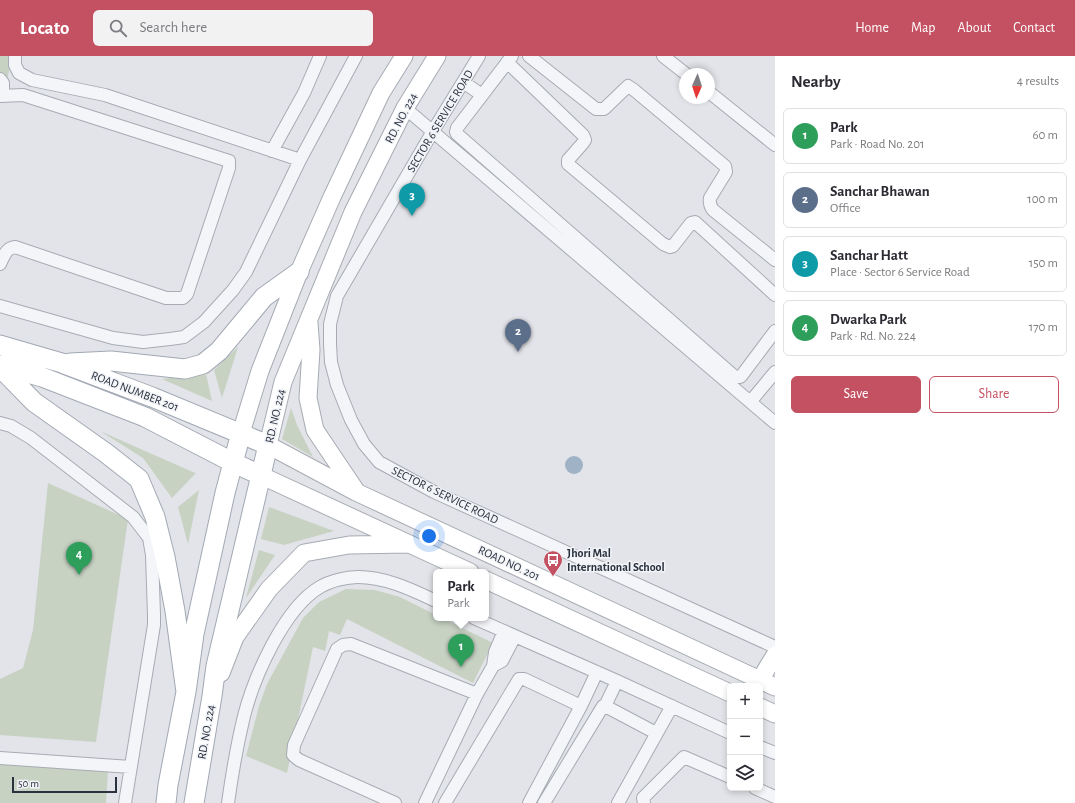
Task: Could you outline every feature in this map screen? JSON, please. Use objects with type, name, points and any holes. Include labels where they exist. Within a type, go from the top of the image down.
[{"type":"main road","points":[[166,803],[168,785],[186,692],[194,634],[225,493],[260,371],[299,272],[332,197],[381,93],[404,56]]},
{"type":"main road","name":"RD. NO. 224","points":[[194,803],[216,666],[260,474],[283,382],[353,212],[404,108],[437,56]]},
{"type":"main road","points":[[62,363],[111,361],[185,369],[203,364],[219,351],[264,297],[299,272]]},
{"type":"main road","points":[[308,319],[311,350],[308,398],[315,430],[356,492]]},
{"type":"main road","name":"ROAD NUMBER 201","points":[[0,345],[62,363],[152,397],[268,445]]},
{"type":"main road","points":[[0,366],[34,402],[106,453],[139,479],[155,517],[165,556],[175,611],[186,692]]},
{"type":"main road","name":"ROAD NUMBER 201","points":[[0,366],[42,377],[145,417],[234,463],[260,474]]},
{"type":"main road","name":"ROAD NO. 201","points":[[268,445],[356,492],[768,683]]},
{"type":"main road","name":"ROAD NO. 201","points":[[260,474],[463,569]]},
{"type":"main road","points":[[212,696],[235,637],[269,589],[304,553],[349,545],[409,544]]},
{"type":"main road","name":"ROAD NO. 201","points":[[489,581],[727,692]]},
{"type":"main road","points":[[768,683],[775,655]]},
{"type":"main road","points":[[763,708],[775,714]]},
{"type":"street","points":[[15,56],[15,65],[19,73],[32,80],[105,95],[300,160]]},
{"type":"street","points":[[272,151],[304,93],[320,56]]},
{"type":"street","points":[[0,306],[113,338],[143,342],[184,336],[204,322],[233,290],[246,272],[300,160],[356,56]]},
{"type":"street","name":"SECTOR 6 SERVICE ROAD","points":[[479,56],[433,130],[337,296],[330,324],[331,362],[337,385],[351,420],[364,444],[379,462],[434,492],[775,647]]},
{"type":"street","points":[[529,56],[596,109],[604,109],[628,86],[634,90],[725,166],[726,172],[710,198],[710,207],[775,260]]},
{"type":"street","points":[[663,56],[679,69]]},
{"type":"street","points":[[773,337],[742,375],[740,377],[734,376],[457,134],[457,128],[510,59],[584,135],[585,140],[568,160],[568,164],[663,244],[670,247],[673,246],[691,223],[695,222],[775,295]]},
{"type":"street","points":[[0,79],[3,83],[1,95],[23,95],[229,161],[229,168],[187,294],[182,298],[166,298],[15,247],[7,250],[0,264]]},
{"type":"street","points":[[463,82],[482,95]]},
{"type":"street","points":[[715,97],[775,145]]},
{"type":"street","points":[[404,108],[433,130],[775,423]]},
{"type":"street","points":[[750,401],[775,372]]},
{"type":"street","points":[[0,423],[11,426],[31,438],[128,512],[148,538],[152,555],[154,615],[148,662],[125,803]]},
{"type":"street","points":[[228,803],[239,741],[254,686],[278,636],[292,613],[309,596],[321,587],[340,580],[358,577],[376,579],[402,586],[433,600]]},
{"type":"street","points":[[481,621],[598,672],[727,732]]},
{"type":"street","points":[[425,803],[493,666],[502,661],[509,634]]},
{"type":"street","points":[[395,803],[299,760],[293,754],[294,746],[338,649],[343,645],[351,644],[478,694]]},
{"type":"street","points":[[529,803],[598,672]]},
{"type":"street","points":[[445,803],[519,679],[524,679],[581,706]]},
{"type":"street","points":[[544,803],[601,708],[605,706],[617,681]]},
{"type":"street","points":[[605,706],[656,733]]},
{"type":"street","points":[[618,803],[672,706]]},
{"type":"street","points":[[763,747],[775,753]]},
{"type":"street","points":[[644,803],[643,798],[684,757],[727,776]]},
{"type":"street","points":[[0,758],[131,766]]},
{"type":"street","points":[[762,791],[775,797]]},
{"type":"green space","points":[[0,56],[13,56],[6,83],[0,81]]},
{"type":"green space","points":[[238,347],[222,398],[214,370]]},
{"type":"green space","points":[[206,374],[212,401],[162,379]]},
{"type":"green space","points":[[291,408],[297,425],[313,457],[282,439]]},
{"type":"green space","points":[[100,431],[196,473],[172,498],[143,458]]},
{"type":"green space","points":[[48,483],[128,519],[96,742],[0,735],[0,679],[23,668],[33,630]]},
{"type":"green space","points":[[199,490],[188,544],[178,507]]},
{"type":"green space","points":[[269,507],[334,531],[284,545],[261,539]]},
{"type":"green space","points":[[259,550],[275,555],[246,598]]},
{"type":"green space","points":[[346,589],[375,590],[400,597],[433,614],[433,621],[448,621],[493,643],[473,683],[347,619],[340,635],[329,631],[325,651],[313,647],[287,773],[246,756],[259,706],[267,684],[303,618],[319,602]]},
{"type":"green space","points":[[0,761],[108,771],[106,803],[0,803]]},
{"type":"water","points":[[570,456],[578,456],[583,461],[581,472],[578,474],[570,474],[565,469],[565,461]]},
{"type":"place","name":"Sanchar Hatt","points":[[412,216]]},
{"type":"place","name":"Sanchar Bhawan","points":[[518,352]]},
{"type":"place","name":"Dwarka Park","points":[[79,575]]},
{"type":"place","name":"Jhori Mal International School","points":[[553,577]]},
{"type":"place","name":"Park","points":[[461,667]]}]
